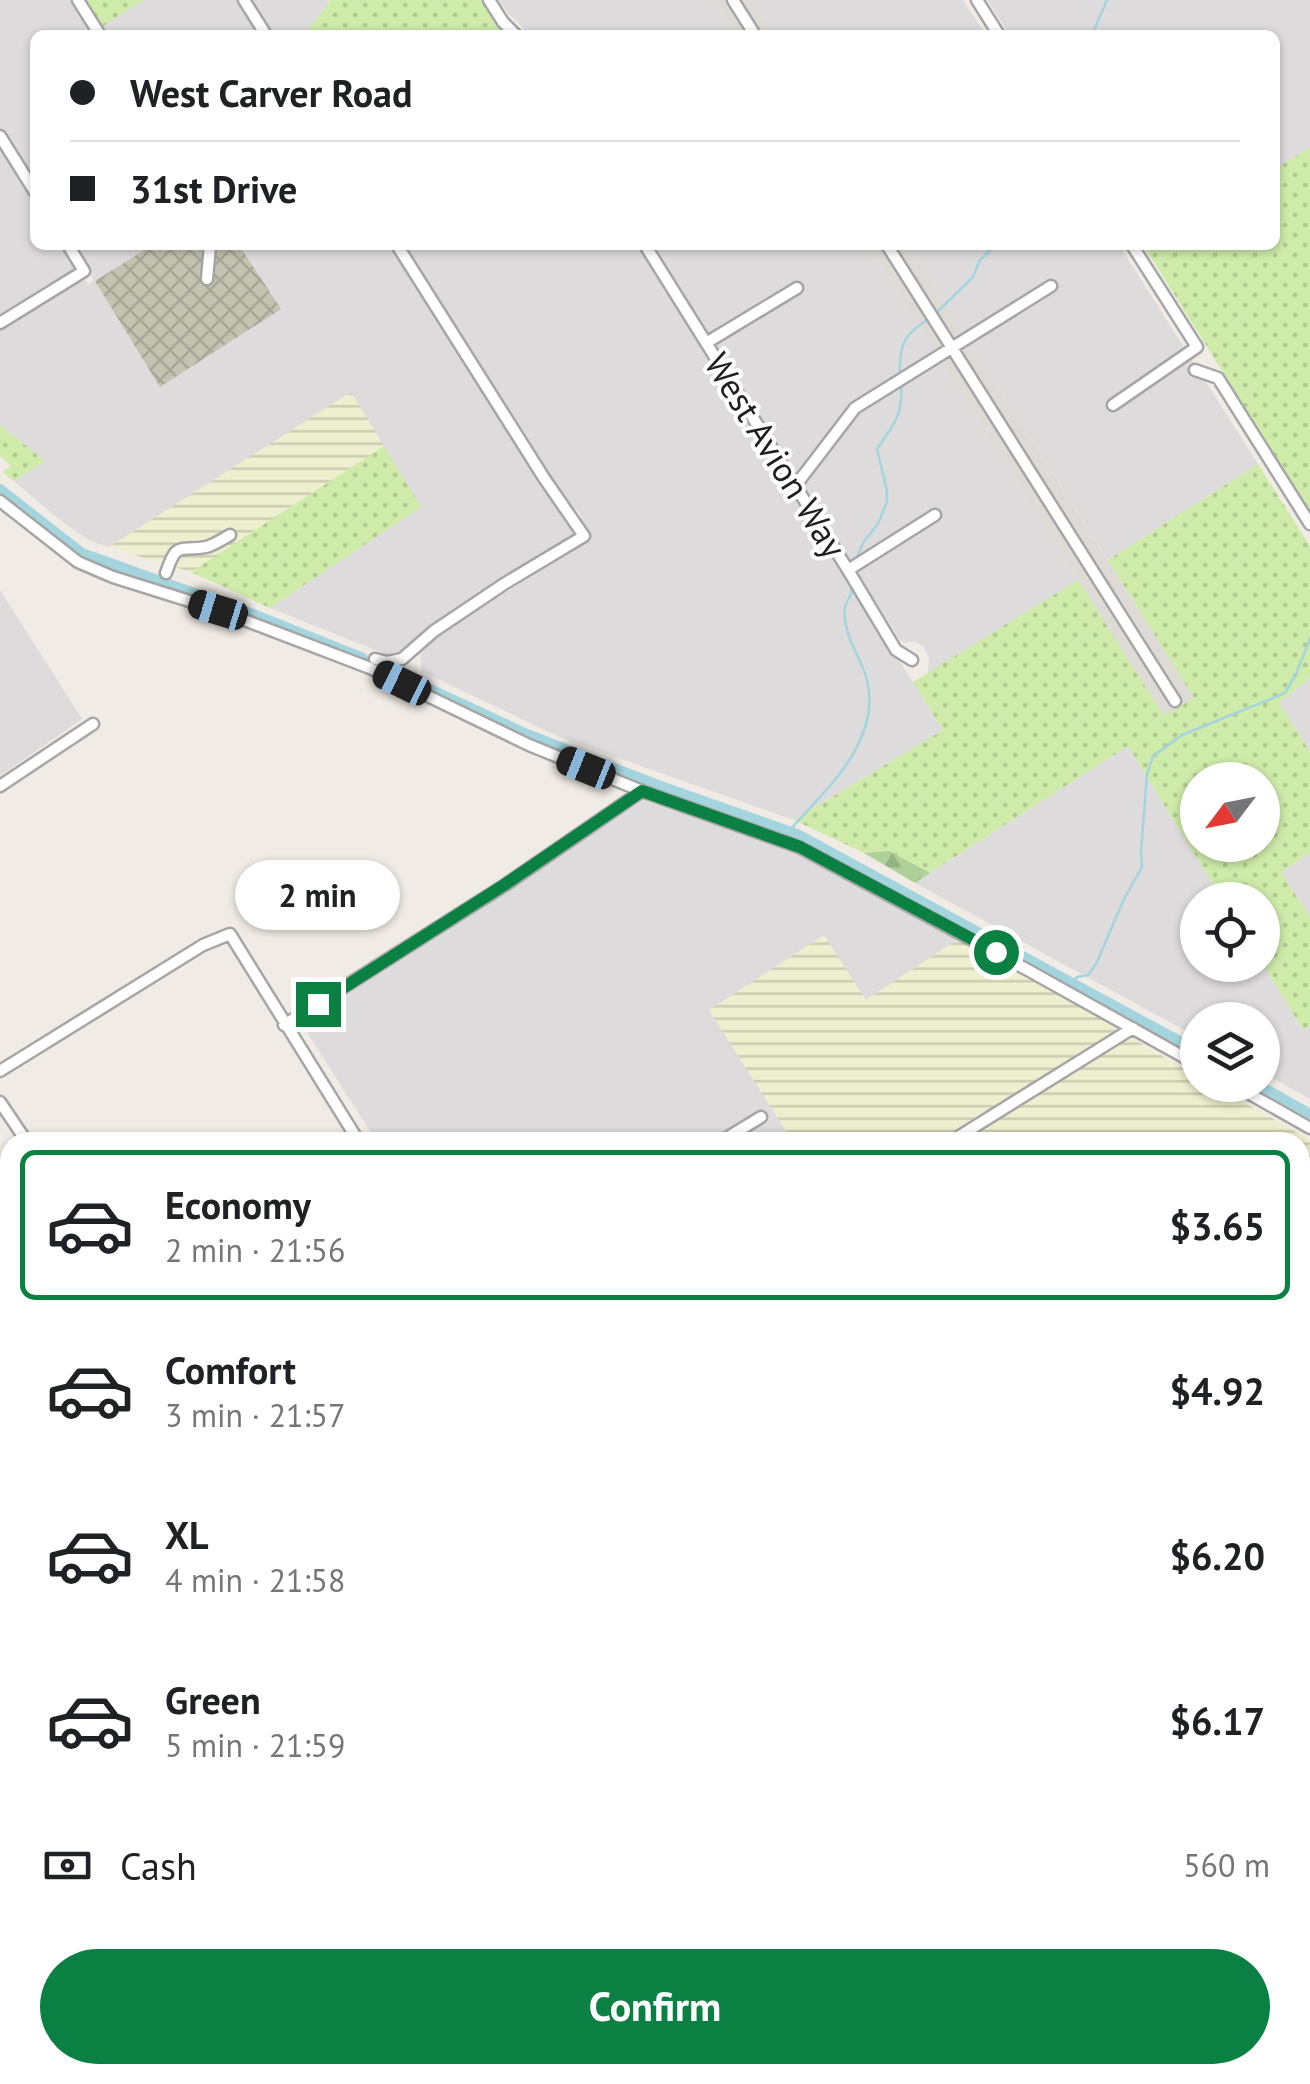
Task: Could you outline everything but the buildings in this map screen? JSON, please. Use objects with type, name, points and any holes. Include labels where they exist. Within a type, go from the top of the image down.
[{"type":"street","points":[[78,0],[97,30]]},
{"type":"street","points":[[244,0],[263,30]]},
{"type":"street","points":[[489,0],[511,30]]},
{"type":"street","points":[[733,0],[752,30]]},
{"type":"street","points":[[977,0],[996,30]]},
{"type":"street","points":[[0,136],[30,184]]},
{"type":"street","points":[[0,323],[84,271],[71,250]]},
{"type":"street","points":[[208,280],[210,250]]},
{"type":"street","points":[[375,659],[402,659],[434,631],[584,536],[401,250]]},
{"type":"street","name":"West Avion Way","points":[[648,250],[896,650],[912,660]]},
{"type":"street","points":[[891,250],[1175,700]]},
{"type":"street","points":[[1113,404],[1197,347],[1135,250]]},
{"type":"street","points":[[796,485],[854,408],[1050,286]]},
{"type":"street","points":[[706,344],[797,288]]},
{"type":"street","points":[[1195,370],[1218,378],[1310,524]]},
{"type":"street","points":[[0,500],[78,562],[370,668],[529,744],[642,791],[800,847],[1180,1054]]},
{"type":"street","points":[[848,570],[935,515]]},
{"type":"street","points":[[166,573],[179,549],[206,546],[230,534]]},
{"type":"street","points":[[0,786],[92,724]]},
{"type":"street","points":[[284,1024],[504,885],[642,791]]},
{"type":"street","points":[[0,1071],[204,945],[230,934],[354,1132]]},
{"type":"street","points":[[966,1132],[1133,1028]]},
{"type":"street","points":[[0,1102],[20,1132]]},
{"type":"street","points":[[1264,1102],[1310,1128]]},
{"type":"street","points":[[736,1132],[761,1117]]},
{"type":"shaded area","points":[[0,0],[72,0],[91,30],[30,30],[30,177],[0,129]]},
{"type":"shaded area","points":[[144,0],[240,0],[259,30],[101,30]]},
{"type":"shaded area","points":[[250,0],[330,0],[308,30],[268,30]]},
{"type":"shaded area","points":[[498,0],[714,0],[733,30],[525,30]]},
{"type":"shaded area","points":[[714,0],[752,0],[771,30],[733,30]]},
{"type":"shaded area","points":[[752,0],[963,0],[983,30],[771,30]]},
{"type":"shaded area","points":[[987,0],[1310,0],[1310,147],[1280,166],[1280,30],[1007,30]]},
{"type":"shaded area","points":[[0,145],[30,192],[30,250],[66,250],[88,285],[94,280],[75,250],[144,250],[95,281],[280,310],[242,250],[396,250],[577,534],[430,628],[401,656],[393,657],[270,608],[421,507],[351,393],[109,547],[91,541],[61,521],[14,481],[44,460],[0,425]]},
{"type":"shaded area","points":[[144,250],[242,250],[281,309],[160,387],[95,281]]},
{"type":"shaded area","points":[[405,250],[640,250],[943,730],[794,820],[559,737],[421,671],[421,654],[433,638],[584,544],[589,536],[580,514],[553,486]]},
{"type":"shaded area","points":[[653,250],[871,250],[1078,580],[928,674],[929,658],[924,647],[915,641],[900,640]]},
{"type":"shaded area","points":[[871,250],[911,250],[1195,698],[1164,717]]},
{"type":"shaded area","points":[[911,250],[1122,250],[1258,464],[1108,560]]},
{"type":"shaded area","points":[[351,392],[384,446],[191,572],[109,547]]},
{"type":"shaded area","points":[[0,590],[82,719],[0,776]]},
{"type":"shaded area","points":[[1310,678],[1310,752],[1279,703]]},
{"type":"shaded area","points":[[1128,746],[1180,830],[1180,862],[1200,862],[1212,882],[1180,882],[1180,982],[1274,982],[1302,1029],[1310,1025],[1310,1099],[1280,1082],[1280,1002],[1180,1002],[1180,1028],[915,883]]},
{"type":"shaded area","points":[[645,799],[791,849],[960,938],[866,1000],[823,936],[710,1010],[787,1132],[371,1132],[301,1023]]},
{"type":"shaded area","points":[[1310,853],[1310,918],[1281,872]]},
{"type":"shaded area","points":[[824,935],[866,1000],[960,938],[1121,1027],[952,1132],[787,1132],[709,1010]]},
{"type":"shaded area","points":[[1128,1036],[1180,1066],[1180,1102],[1244,1102],[1296,1132],[975,1132]]},
{"type":"green space","points":[[83,0],[144,0],[100,28]]},
{"type":"green space","points":[[331,0],[482,0],[503,30],[308,30]]},
{"type":"green space","points":[[1310,147],[1310,511],[1147,251],[1280,250],[1280,166]]},
{"type":"green space","points":[[0,425],[45,461],[14,481],[2,472],[11,466],[0,456]]},
{"type":"green space","points":[[384,446],[421,507],[270,608],[191,572]]},
{"type":"green space","points":[[1258,464],[1310,546],[1310,678],[1279,703],[1310,752],[1310,853],[1281,872],[1310,918],[1310,1025],[1303,1030],[1274,982],[1280,982],[1280,882],[1212,882],[1200,862],[1280,862],[1280,762],[1180,762],[1180,830],[1128,746],[930,873],[889,851],[864,853],[794,820],[943,730],[913,682],[1078,580],[1164,716],[1194,698],[1108,560]]},
{"type":"green space","points":[[889,851],[930,873],[915,883],[864,853]]},
{"type":"waterway","points":[[1094,30],[1107,0]]},
{"type":"waterway","points":[[935,314],[973,277],[980,260],[991,250]]},
{"type":"waterway","points":[[900,373],[905,340],[929,319]]},
{"type":"waterway","points":[[856,560],[887,502],[877,449],[899,412],[901,385]]},
{"type":"waterway","points":[[0,489],[82,553],[363,658]]},
{"type":"waterway","points":[[789,831],[847,763],[866,724],[867,680],[845,618],[851,586]]},
{"type":"waterway","points":[[1072,982],[1088,975],[1096,964],[1142,867],[1147,774],[1153,756],[1182,735],[1285,693],[1310,639]]},
{"type":"waterway","points":[[387,669],[527,734],[797,834],[1180,1041]]},
{"type":"waterway","points":[[1280,1097],[1310,1114]]},
{"type":"route","points":[[318,1004],[642,791],[800,847],[996,952]]}]
